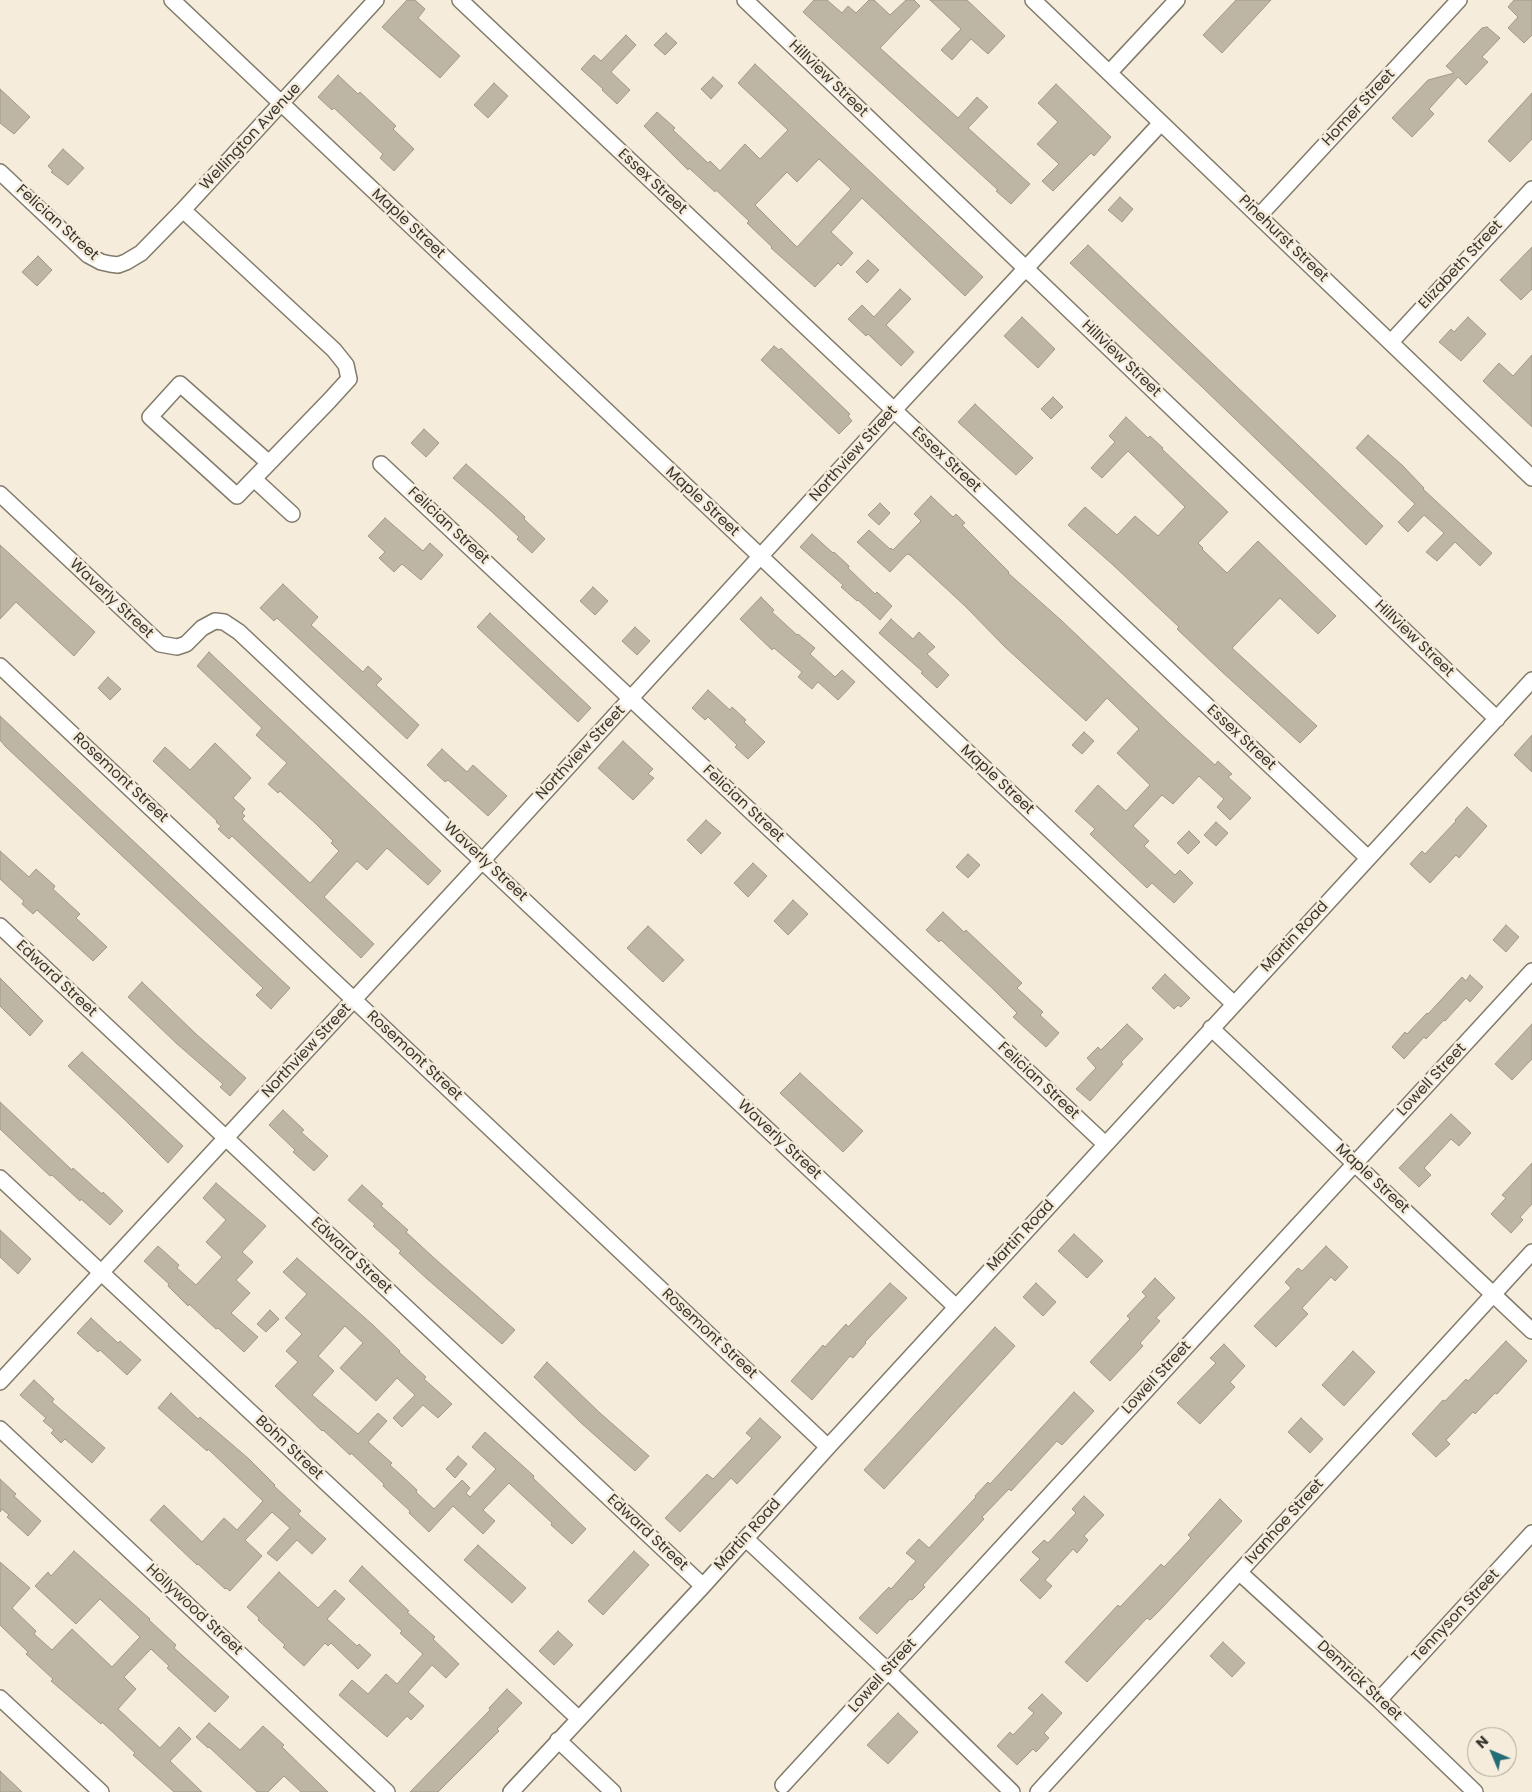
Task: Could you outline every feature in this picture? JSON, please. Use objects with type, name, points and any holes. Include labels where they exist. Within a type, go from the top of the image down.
[{"type":"street","name":"Maple Street","points":[[172,0],[1234,1004]]},
{"type":"street","name":"Wellington Avenue","points":[[118,265],[141,253],[183,210],[376,0]]},
{"type":"street","name":"Essex Street","points":[[460,0],[1368,858]]},
{"type":"street","name":"Hillview Street","points":[[745,0],[1497,719]]},
{"type":"street","name":"Pinehurst Street","points":[[1033,0],[1532,478]]},
{"type":"street","points":[[1109,73],[1177,0]]},
{"type":"street","name":"Homer Street","points":[[1259,216],[1459,0]]},
{"type":"street","name":"Northview Street","points":[[0,1382],[631,699],[894,410],[1161,123]]},
{"type":"street","name":"Felician Street","points":[[0,172],[88,255],[101,262],[118,265]]},
{"type":"street","name":"Elizabeth Street","points":[[1391,342],[1532,189]]},
{"type":"street","points":[[183,210],[334,350],[346,365],[348,379],[329,402],[237,496],[150,417],[180,384],[269,463]]},
{"type":"street","name":"Felician Street","points":[[381,464],[1106,1144]]},
{"type":"street","points":[[254,479],[292,514]]},
{"type":"street","name":"Waverly Street","points":[[0,494],[160,644],[177,647],[186,644],[202,628],[215,621],[224,622],[232,626],[956,1307]]},
{"type":"street","name":"Rosemont Street","points":[[0,666],[828,1447]]},
{"type":"street","name":"Martin Road","points":[[511,1792],[703,1586],[956,1307],[1532,680]]},
{"type":"street","name":"Edward Street","points":[[0,926],[703,1586]]},
{"type":"street","name":"Lowell Street","points":[[783,1785],[1532,971]]},
{"type":"street","name":"Maple Street","points":[[1212,1028],[1532,1331]]},
{"type":"street","name":"Bohn Street","points":[[0,1178],[578,1718]]},
{"type":"street","name":"Ivanhoe Street","points":[[1038,1792],[1532,1252]]},
{"type":"street","name":"Hollywood Street","points":[[0,1429],[387,1792]]},
{"type":"street","name":"Tennyson Street","points":[[1379,1700],[1532,1533]]},
{"type":"street","points":[[746,1539],[888,1671],[1012,1792]]},
{"type":"street","name":"Demrick Street","points":[[1240,1573],[1476,1792]]},
{"type":"street","points":[[0,1698],[101,1792]]},
{"type":"street","points":[[558,1740],[612,1792]]},
{"type":"building","points":[[407,0],[415,0],[425,9],[418,18],[460,56],[440,78],[382,27]]},
{"type":"building","points":[[814,0],[827,0],[842,13],[848,6],[856,13],[869,0],[874,0],[890,15],[906,0],[914,0],[920,6],[880,48],[958,118],[977,97],[988,107],[968,128],[1030,184],[1011,204],[803,12]]},
{"type":"building","points":[[930,0],[967,0],[1005,36],[988,54],[971,39],[952,60],[941,50],[961,29]]},
{"type":"building","points":[[1236,0],[1271,0],[1222,53],[1203,35]]},
{"type":"building","points":[[1514,0],[1532,0],[1532,35],[1524,43],[1508,28],[1518,17],[1508,7]]},
{"type":"building","points":[[1487,27],[1500,38],[1482,57],[1488,62],[1466,85],[1458,77],[1429,109],[1434,114],[1412,137],[1392,118],[1428,80],[1454,73],[1446,66],[1482,28]]},
{"type":"building","points":[[666,33],[677,43],[665,55],[654,45]]},
{"type":"building","points":[[626,35],[636,45],[611,72],[630,90],[617,104],[581,69],[594,55],[601,61]]},
{"type":"building","points":[[755,64],[983,277],[965,296],[862,198],[831,232],[853,253],[841,266],[838,263],[815,287],[771,248],[747,223],[749,221],[716,190],[715,192],[689,168],[688,170],[644,126],[657,112],[708,163],[710,161],[720,171],[745,144],[760,159],[788,130],[738,83]],"holes":[[[819,159],[851,189],[797,247],[755,205],[787,172],[797,182]]]},
{"type":"building","points":[[338,75],[358,94],[360,92],[396,126],[393,129],[414,149],[394,171],[380,158],[383,154],[334,108],[332,110],[318,97]]},
{"type":"building","points":[[713,77],[723,86],[711,99],[701,89]]},
{"type":"building","points":[[494,83],[508,96],[488,118],[474,105]]},
{"type":"building","points":[[1056,84],[1111,137],[1094,156],[1091,153],[1053,191],[1042,181],[1059,164],[1037,144],[1058,122],[1038,103]]},
{"type":"building","points":[[0,89],[30,117],[14,134],[0,123]]},
{"type":"building","points":[[1532,93],[1532,139],[1510,162],[1488,141]]},
{"type":"building","points":[[63,149],[84,168],[68,185],[51,172],[53,171],[48,166]]},
{"type":"building","points":[[1120,197],[1133,209],[1122,222],[1108,210]]},
{"type":"building","points":[[1088,245],[1383,526],[1366,545],[1070,263]]},
{"type":"building","points":[[1532,247],[1532,289],[1521,300],[1500,280]]},
{"type":"building","points":[[38,256],[52,270],[37,286],[22,272]]},
{"type":"building","points":[[868,260],[879,270],[867,283],[856,272]]},
{"type":"building","points":[[900,289],[911,299],[886,325],[914,352],[901,366],[868,334],[866,336],[848,319],[862,305],[874,317]]},
{"type":"building","points":[[1022,317],[1055,349],[1038,368],[1004,336]]},
{"type":"building","points":[[1468,317],[1486,334],[1461,361],[1439,342],[1451,329],[1454,332]]},
{"type":"building","points":[[774,346],[779,350],[781,348],[850,414],[848,416],[852,421],[839,434],[761,360]]},
{"type":"building","points":[[1532,355],[1532,427],[1483,381],[1499,363],[1513,376]]},
{"type":"building","points":[[1053,397],[1063,407],[1051,419],[1041,409]]},
{"type":"building","points":[[975,404],[1033,458],[1016,475],[958,422]]},
{"type":"building","points":[[1126,417],[1148,438],[1150,436],[1163,448],[1228,512],[1198,543],[1227,573],[1258,541],[1336,616],[1318,634],[1280,598],[1232,648],[1317,726],[1300,743],[1177,629],[1179,627],[1068,525],[1085,507],[1117,535],[1135,516],[1158,536],[1185,507],[1128,451],[1102,478],[1091,468],[1115,442],[1109,436]]},
{"type":"building","points":[[424,429],[439,443],[426,457],[411,443]]},
{"type":"building","points":[[1368,435],[1402,465],[1423,489],[1492,553],[1480,566],[1455,542],[1437,561],[1426,552],[1444,533],[1424,515],[1408,532],[1398,522],[1415,504],[1356,448]]},
{"type":"building","points":[[466,464],[525,517],[524,519],[545,539],[532,553],[517,539],[519,537],[453,478]]},
{"type":"building","points":[[931,496],[953,517],[956,514],[965,523],[962,525],[1008,573],[1062,621],[1170,724],[1215,765],[1218,761],[1232,774],[1228,777],[1251,798],[1230,820],[1217,807],[1224,799],[1199,776],[1173,804],[1162,795],[1133,826],[1149,841],[1144,846],[1175,875],[1180,870],[1193,883],[1174,903],[1152,883],[1147,888],[1090,834],[1095,829],[1075,811],[1098,785],[1126,811],[1150,785],[1117,753],[1139,729],[1107,698],[1086,721],[1005,647],[965,606],[910,555],[907,554],[890,572],[857,542],[869,530],[893,550],[921,521],[914,514]]},
{"type":"building","points":[[880,503],[890,513],[879,525],[868,515]]},
{"type":"building","points":[[385,518],[423,551],[430,543],[443,555],[421,580],[402,564],[394,572],[379,558],[385,552],[368,536]]},
{"type":"building","points":[[812,534],[849,566],[848,568],[875,594],[877,592],[892,606],[880,620],[841,587],[843,585],[800,547]]},
{"type":"building","points":[[0,545],[95,632],[74,656],[16,602],[0,619]]},
{"type":"building","points":[[283,584],[318,617],[311,625],[363,672],[368,666],[382,679],[376,685],[419,725],[407,739],[277,618],[274,621],[260,608]]},
{"type":"building","points":[[593,587],[608,601],[595,615],[580,601]]},
{"type":"building","points":[[761,597],[774,610],[772,612],[797,635],[815,648],[810,654],[835,677],[842,670],[855,682],[838,700],[818,682],[812,689],[798,677],[802,672],[774,648],[772,650],[740,619]]},
{"type":"building","points":[[490,613],[591,708],[578,722],[477,627]]},
{"type":"building","points":[[891,619],[913,639],[919,632],[935,647],[927,654],[949,675],[937,688],[921,673],[923,672],[879,633]]},
{"type":"building","points":[[635,627],[650,641],[637,655],[622,641]]},
{"type":"building","points":[[209,652],[441,871],[428,885],[387,848],[367,870],[357,861],[324,897],[374,944],[361,958],[232,836],[229,839],[218,829],[221,826],[217,821],[153,761],[165,747],[190,770],[215,743],[251,778],[233,798],[245,809],[242,813],[245,816],[242,819],[310,883],[339,851],[331,843],[333,841],[315,823],[280,791],[278,793],[268,784],[287,763],[256,735],[262,728],[197,666]]},
{"type":"building","points":[[108,677],[121,689],[110,700],[98,688]]},
{"type":"building","points":[[708,690],[730,710],[732,707],[746,720],[744,722],[765,742],[748,759],[735,747],[737,745],[708,717],[705,720],[692,708]]},
{"type":"building","points":[[0,716],[290,988],[271,1009],[256,995],[263,988],[6,747],[0,740]]},
{"type":"building","points":[[1084,732],[1094,741],[1082,754],[1072,745]]},
{"type":"building","points":[[1532,735],[1532,772],[1514,755]]},
{"type":"building","points":[[623,741],[653,769],[648,774],[654,778],[633,800],[598,768]]},
{"type":"building","points":[[442,749],[467,772],[473,765],[507,796],[488,816],[448,780],[445,782],[427,765]]},
{"type":"building","points":[[1467,807],[1487,826],[1459,858],[1456,855],[1430,883],[1410,864],[1422,851],[1425,854]]},
{"type":"building","points":[[706,820],[721,833],[701,854],[687,840]]},
{"type":"building","points":[[1216,822],[1228,833],[1216,846],[1204,835]]},
{"type":"building","points":[[1189,831],[1200,842],[1188,854],[1177,843]]},
{"type":"building","points":[[0,851],[29,877],[36,869],[55,886],[53,889],[80,914],[76,918],[107,947],[93,961],[37,910],[33,914],[22,904],[24,901],[0,879]]},
{"type":"building","points":[[968,854],[980,865],[968,878],[956,867]]},
{"type":"building","points":[[753,863],[767,876],[748,897],[734,883]]},
{"type":"building","points":[[793,900],[808,914],[788,935],[774,921]]},
{"type":"building","points":[[943,912],[964,932],[966,930],[1022,983],[1017,988],[1043,1012],[1040,1015],[1059,1033],[1046,1047],[1013,1017],[1017,1013],[992,988],[941,940],[939,942],[926,930]]},
{"type":"building","points":[[1506,925],[1519,937],[1506,952],[1493,940]]},
{"type":"building","points":[[648,926],[684,960],[663,982],[627,948]]},
{"type":"building","points":[[1165,974],[1190,998],[1181,1007],[1178,1005],[1174,1009],[1152,988]]},
{"type":"building","points":[[1470,975],[1483,987],[1470,1002],[1466,998],[1445,1021],[1426,1039],[1424,1037],[1404,1059],[1392,1047],[1405,1032],[1407,1034],[1428,1014],[1462,977],[1466,981]]},
{"type":"building","points":[[0,978],[43,1021],[30,1036],[0,1006]]},
{"type":"building","points":[[142,982],[196,1034],[246,1078],[230,1096],[220,1087],[223,1084],[176,1043],[128,997]]},
{"type":"building","points":[[1127,1024],[1143,1039],[1121,1062],[1123,1064],[1090,1101],[1076,1089],[1096,1068],[1087,1058],[1098,1047],[1101,1050]]},
{"type":"building","points":[[1532,1024],[1532,1059],[1512,1080],[1495,1064]]},
{"type":"building","points":[[82,1052],[183,1146],[168,1163],[68,1066]]},
{"type":"building","points":[[800,1073],[863,1131],[843,1152],[780,1093]]},
{"type":"building","points":[[0,1102],[72,1170],[73,1168],[102,1194],[103,1192],[123,1211],[110,1225],[52,1175],[50,1176],[0,1129]]},
{"type":"building","points":[[283,1110],[304,1130],[301,1132],[328,1156],[314,1171],[293,1152],[295,1150],[269,1125]]},
{"type":"building","points":[[1451,1114],[1471,1133],[1459,1146],[1451,1139],[1424,1168],[1431,1175],[1419,1187],[1399,1168]]},
{"type":"building","points":[[1532,1163],[1532,1204],[1520,1217],[1523,1220],[1511,1233],[1491,1214],[1506,1198],[1502,1195]]},
{"type":"building","points":[[216,1183],[266,1226],[242,1252],[253,1262],[236,1280],[250,1293],[231,1313],[258,1337],[244,1352],[189,1304],[188,1306],[168,1286],[169,1284],[144,1261],[158,1246],[179,1265],[177,1268],[196,1285],[222,1257],[206,1242],[226,1220],[203,1198]]},
{"type":"building","points":[[362,1185],[383,1204],[381,1206],[408,1230],[406,1232],[515,1330],[502,1344],[399,1253],[401,1251],[348,1200]]},
{"type":"building","points":[[0,1230],[31,1259],[18,1274],[0,1257]]},
{"type":"building","points":[[1074,1234],[1103,1261],[1087,1278],[1058,1251]]},
{"type":"building","points":[[1326,1246],[1348,1267],[1335,1281],[1331,1277],[1302,1308],[1308,1314],[1276,1347],[1254,1326],[1291,1288],[1285,1282],[1298,1268],[1302,1271]]},
{"type":"building","points":[[297,1258],[373,1325],[426,1377],[424,1379],[452,1404],[438,1418],[423,1405],[402,1427],[393,1418],[415,1395],[397,1378],[376,1401],[340,1368],[363,1343],[345,1326],[318,1356],[334,1371],[312,1395],[358,1434],[378,1413],[387,1421],[368,1442],[392,1463],[390,1465],[434,1509],[462,1480],[470,1488],[466,1493],[470,1497],[496,1469],[472,1447],[485,1432],[534,1476],[533,1478],[586,1529],[572,1544],[509,1483],[483,1510],[495,1521],[483,1534],[453,1506],[429,1532],[383,1486],[384,1484],[351,1453],[350,1455],[322,1431],[275,1386],[298,1362],[286,1351],[302,1334],[285,1318],[307,1294],[283,1272]]},
{"type":"building","points":[[1155,1278],[1175,1298],[1156,1318],[1160,1321],[1140,1343],[1143,1346],[1110,1381],[1090,1362],[1130,1319],[1127,1316],[1146,1296],[1142,1292]]},
{"type":"building","points":[[890,1283],[907,1298],[865,1342],[853,1358],[850,1356],[812,1400],[791,1381],[823,1345],[825,1347],[846,1324],[848,1327]]},
{"type":"building","points":[[1036,1283],[1056,1302],[1043,1316],[1023,1297]]},
{"type":"building","points":[[270,1310],[279,1319],[266,1332],[257,1324]]},
{"type":"building","points":[[91,1318],[118,1343],[120,1341],[141,1360],[127,1375],[100,1350],[98,1352],[77,1333]]},
{"type":"building","points":[[995,1327],[1015,1346],[884,1489],[864,1470]]},
{"type":"building","points":[[1506,1341],[1527,1361],[1497,1394],[1495,1393],[1475,1414],[1473,1412],[1446,1440],[1450,1444],[1436,1457],[1412,1434],[1443,1400],[1445,1401],[1466,1379],[1468,1381]]},
{"type":"building","points":[[1224,1344],[1245,1366],[1230,1382],[1235,1387],[1200,1424],[1177,1403],[1216,1363],[1210,1358]]},
{"type":"building","points":[[1353,1351],[1375,1372],[1344,1406],[1322,1385]]},
{"type":"building","points":[[547,1362],[600,1413],[649,1456],[635,1471],[580,1422],[534,1377]]},
{"type":"building","points":[[34,1380],[54,1399],[52,1402],[105,1448],[92,1463],[65,1439],[61,1443],[51,1433],[54,1430],[43,1421],[46,1418],[20,1395]]},
{"type":"building","points":[[1074,1392],[1094,1411],[1062,1445],[1057,1441],[1011,1491],[1009,1489],[923,1585],[925,1587],[912,1600],[910,1599],[877,1634],[859,1618],[889,1587],[891,1589],[916,1561],[906,1553],[919,1539],[929,1548],[988,1482],[990,1484]]},
{"type":"building","points":[[171,1393],[198,1419],[200,1417],[249,1459],[301,1511],[298,1514],[326,1539],[312,1554],[297,1540],[277,1561],[267,1553],[290,1528],[272,1512],[245,1540],[262,1556],[230,1591],[225,1589],[197,1565],[150,1520],[164,1505],[202,1542],[224,1518],[237,1530],[263,1501],[208,1449],[207,1451],[158,1408]]},
{"type":"building","points":[[760,1418],[781,1437],[737,1484],[731,1478],[680,1532],[665,1518],[707,1474],[713,1479],[752,1438],[746,1433]]},
{"type":"building","points":[[1301,1418],[1323,1439],[1310,1453],[1288,1432]]},
{"type":"building","points":[[458,1456],[467,1464],[455,1478],[446,1469]]},
{"type":"building","points":[[0,1479],[16,1494],[14,1496],[41,1521],[28,1536],[7,1517],[9,1515],[2,1509],[0,1512]]},
{"type":"building","points":[[1084,1496],[1104,1515],[1084,1536],[1088,1540],[1077,1553],[1073,1549],[1045,1580],[1052,1586],[1040,1599],[1020,1580],[1040,1559],[1032,1552],[1044,1540],[1048,1543],[1076,1513],[1072,1509]]},
{"type":"building","points":[[1220,1499],[1242,1521],[1163,1607],[1150,1620],[1147,1618],[1087,1682],[1065,1662],[1118,1605],[1120,1607],[1161,1564],[1164,1567],[1191,1538],[1188,1535]]},
{"type":"building","points":[[478,1545],[526,1588],[512,1603],[464,1560]]},
{"type":"building","points":[[74,1551],[150,1619],[176,1645],[174,1648],[229,1697],[215,1712],[167,1668],[169,1666],[151,1649],[124,1677],[136,1689],[118,1709],[160,1748],[179,1727],[191,1739],[170,1761],[202,1792],[174,1792],[133,1755],[135,1753],[102,1722],[101,1724],[51,1681],[53,1679],[26,1654],[28,1652],[0,1625],[0,1562],[30,1588],[12,1608],[36,1631],[34,1634],[52,1650],[72,1629],[112,1667],[140,1637],[100,1599],[76,1624],[35,1586],[48,1572],[51,1576]]},
{"type":"building","points":[[634,1551],[649,1565],[603,1615],[588,1601]]},
{"type":"building","points":[[362,1566],[409,1611],[407,1612],[435,1637],[433,1639],[459,1664],[446,1678],[432,1665],[408,1692],[424,1706],[411,1720],[407,1716],[387,1737],[339,1695],[352,1680],[368,1694],[386,1674],[397,1684],[423,1654],[400,1633],[402,1631],[349,1581]]},
{"type":"building","points":[[279,1572],[318,1608],[335,1590],[345,1599],[327,1619],[357,1646],[359,1644],[371,1655],[358,1669],[331,1643],[328,1646],[325,1643],[304,1666],[283,1647],[285,1645],[247,1607]]},
{"type":"building","points":[[558,1631],[573,1645],[554,1665],[539,1651]]},
{"type":"building","points":[[1223,1642],[1245,1663],[1232,1677],[1210,1656]]},
{"type":"building","points":[[507,1689],[522,1703],[497,1729],[499,1731],[438,1792],[410,1792],[490,1710],[489,1708]]},
{"type":"building","points":[[1042,1694],[1062,1713],[1044,1733],[1049,1738],[1036,1752],[1033,1749],[1017,1765],[997,1746],[1010,1732],[1013,1735],[1034,1713],[1028,1708]]},
{"type":"building","points":[[898,1713],[918,1732],[888,1764],[867,1745]]},
{"type":"building","points":[[209,1723],[240,1750],[263,1726],[284,1745],[282,1747],[328,1792],[301,1792],[284,1776],[268,1792],[257,1792],[196,1737]]},
{"type":"building","points":[[0,1771],[22,1792],[0,1792]]}]
